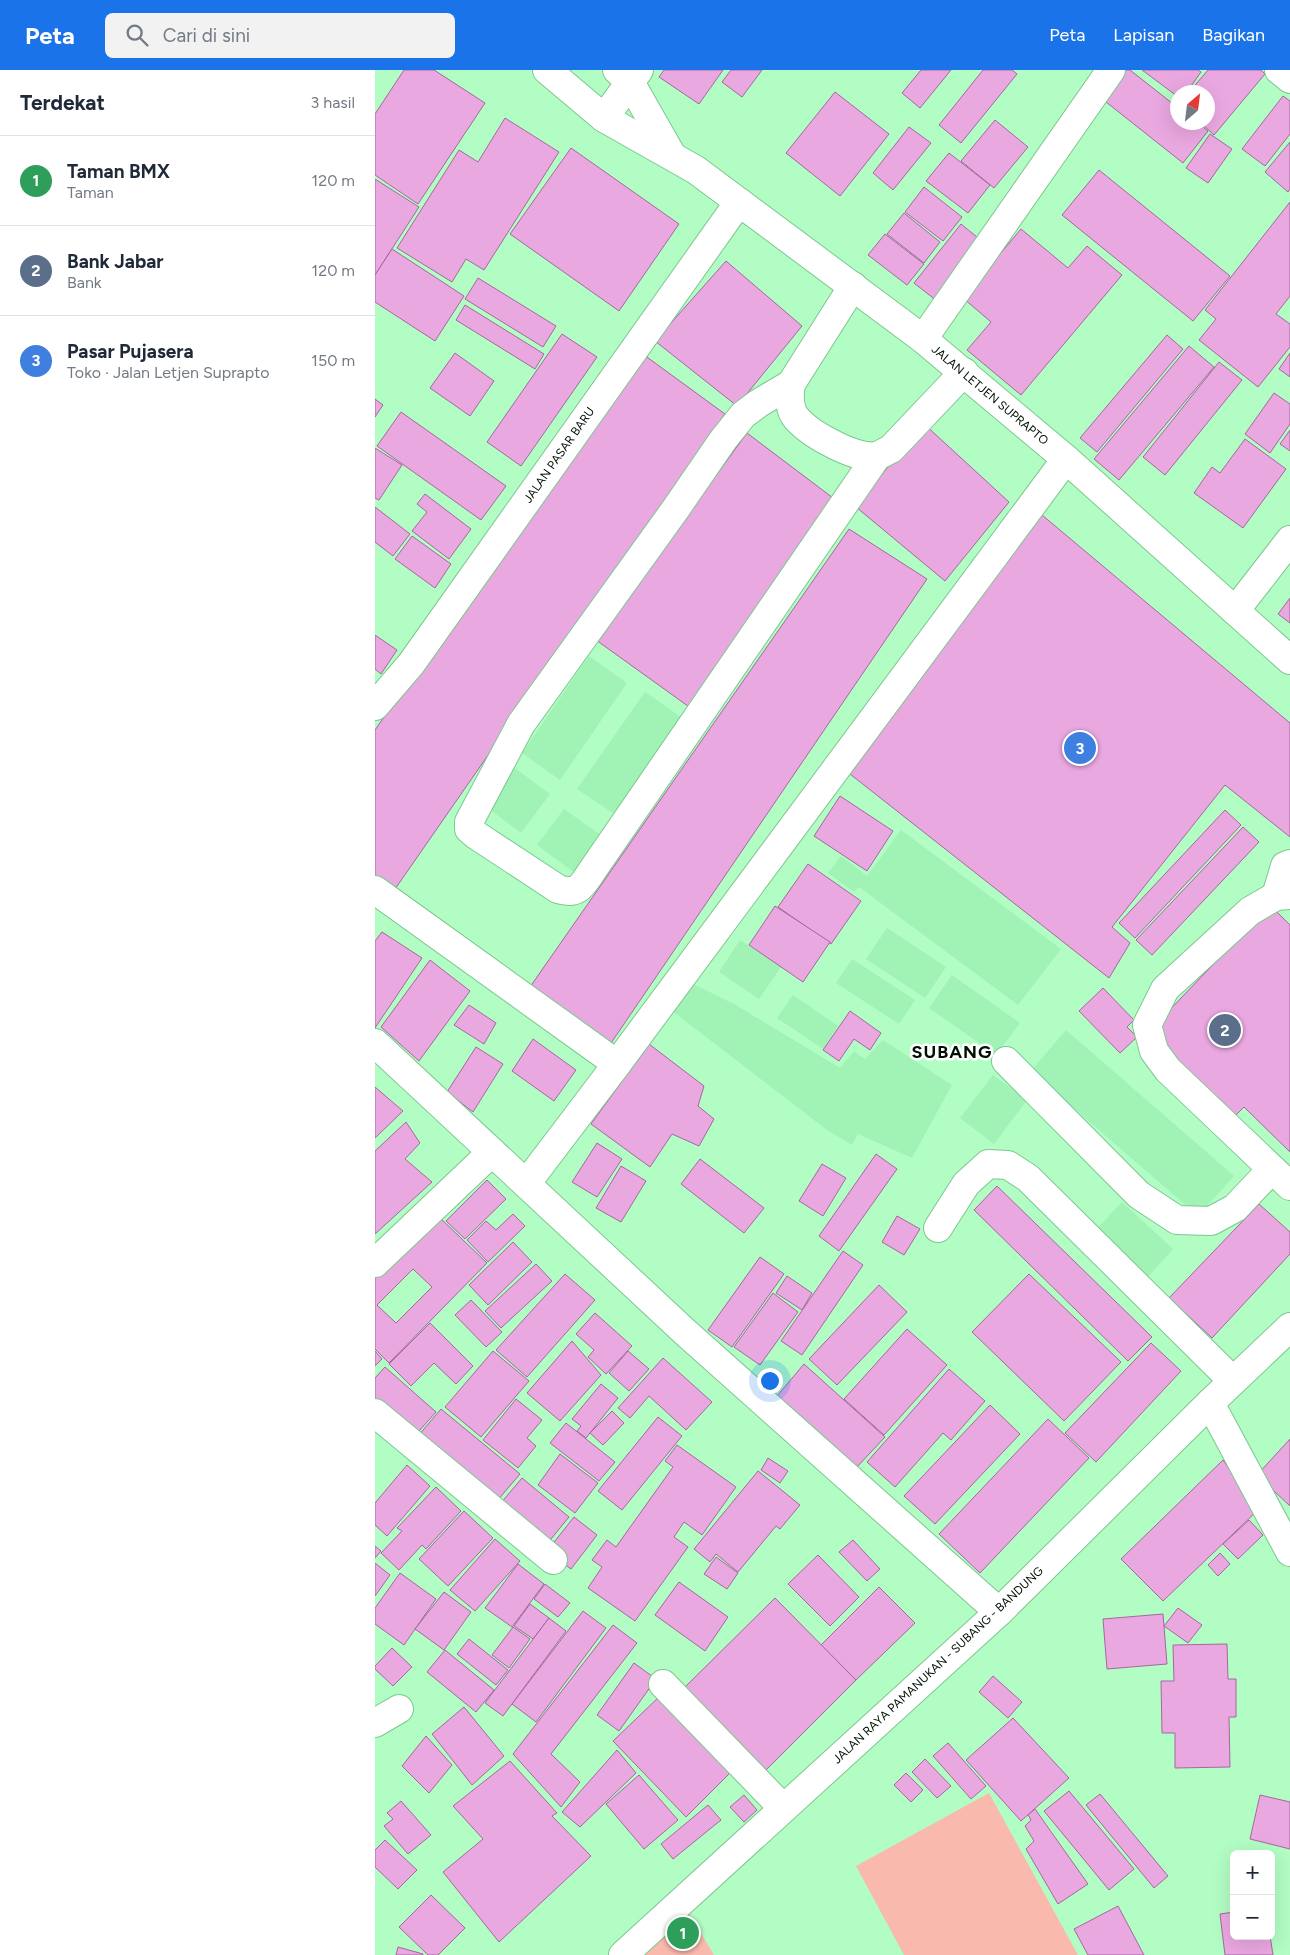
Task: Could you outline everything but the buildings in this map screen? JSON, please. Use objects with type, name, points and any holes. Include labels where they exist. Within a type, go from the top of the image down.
[{"type":"street","name":"JALAN LETJEN SUPRAPTO","points":[[547,70],[604,118],[671,154],[696,170],[923,339],[1066,459],[1290,660]]},
{"type":"street","points":[[923,339],[1111,70]]},
{"type":"street","points":[[1279,70],[1290,79]]},
{"type":"street","name":"JALAN LETJEN SUPRAPTO","points":[[629,74],[671,154]]},
{"type":"street","points":[[604,118],[629,74]]},
{"type":"street","name":"JALAN PASAR BARU","points":[[375,706],[411,664],[739,202]]},
{"type":"street","points":[[853,286],[791,384],[790,404],[797,420],[827,441],[864,456],[877,456],[891,449],[964,372]]},
{"type":"street","points":[[791,384],[743,415],[723,440],[521,724],[469,822],[469,829],[476,836],[558,889],[568,892],[577,890],[877,456]]},
{"type":"street","points":[[527,1184],[1066,459]]},
{"type":"street","points":[[1235,611],[1290,540]]},
{"type":"street","points":[[1006,1061],[1139,1195],[1177,1220],[1211,1221],[1281,1178],[1168,1070],[1154,1051],[1147,1025],[1165,989],[1250,911],[1283,896],[1285,866],[1290,864]]},
{"type":"street","points":[[375,890],[617,1064]]},
{"type":"street","points":[[375,1043],[685,1332],[999,1612]]},
{"type":"street","points":[[375,1263],[492,1152]]},
{"type":"street","points":[[938,1228],[966,1184],[988,1164],[1008,1165],[1028,1178],[1233,1381]]},
{"type":"street","name":"JALAN RAYA PAMANUKAN - SUBANG - BANDUNG","points":[[623,1955],[999,1612],[1210,1403],[1290,1327]]},
{"type":"street","points":[[1210,1403],[1290,1552]]},
{"type":"street","points":[[375,1413],[553,1560]]},
{"type":"street","points":[[663,1684],[783,1808]]},
{"type":"street","points":[[375,1723],[399,1709]]},
{"type":"shaded area","points":[[589,656],[627,683],[560,780],[522,753]]},
{"type":"shaded area","points":[[645,692],[684,719],[616,815],[577,789]]},
{"type":"shaded area","points":[[512,766],[550,794],[521,833],[484,805]]},
{"type":"shaded area","points":[[564,809],[602,836],[575,873],[537,845]]},
{"type":"shaded area","points":[[901,830],[1061,949],[1018,1005],[859,887],[854,892],[828,873],[841,856],[867,876]]},
{"type":"shaded area","points":[[887,928],[946,967],[925,998],[866,959]]},
{"type":"shaded area","points":[[740,940],[781,967],[759,999],[719,972]]},
{"type":"shaded area","points":[[852,959],[915,1000],[899,1024],[836,983]]},
{"type":"shaded area","points":[[952,975],[1020,1023],[996,1055],[929,1008]]},
{"type":"shaded area","points":[[685,980],[734,1004],[840,1068],[854,1051],[865,1059],[883,1040],[952,1085],[912,1158],[858,1134],[852,1145],[827,1130],[667,1007]]},
{"type":"shaded area","points":[[793,995],[838,1026],[823,1049],[777,1018]]},
{"type":"shaded area","points":[[1066,1030],[1234,1176],[1198,1216],[1031,1071]]},
{"type":"shaded area","points":[[993,1075],[1027,1100],[994,1144],[960,1118]]},
{"type":"shaded area","points":[[1122,1202],[1173,1249],[1144,1281],[1093,1233]]},
{"type":"shaded area","points":[[989,1793],[1078,1955],[904,1955],[856,1866]]},
{"type":"shaded area","points":[[688,1912],[714,1955],[642,1955]]},
{"type":"place","name":"Pasar Pujasera","points":[[1080,748]]},
{"type":"place","name":"Bank Jabar","points":[[1225,1030]]},
{"type":"place","name":"Taman BMX","points":[[683,1933]]},
{"type":"district","name":"SUBANG","points":[[952,1052]]}]
